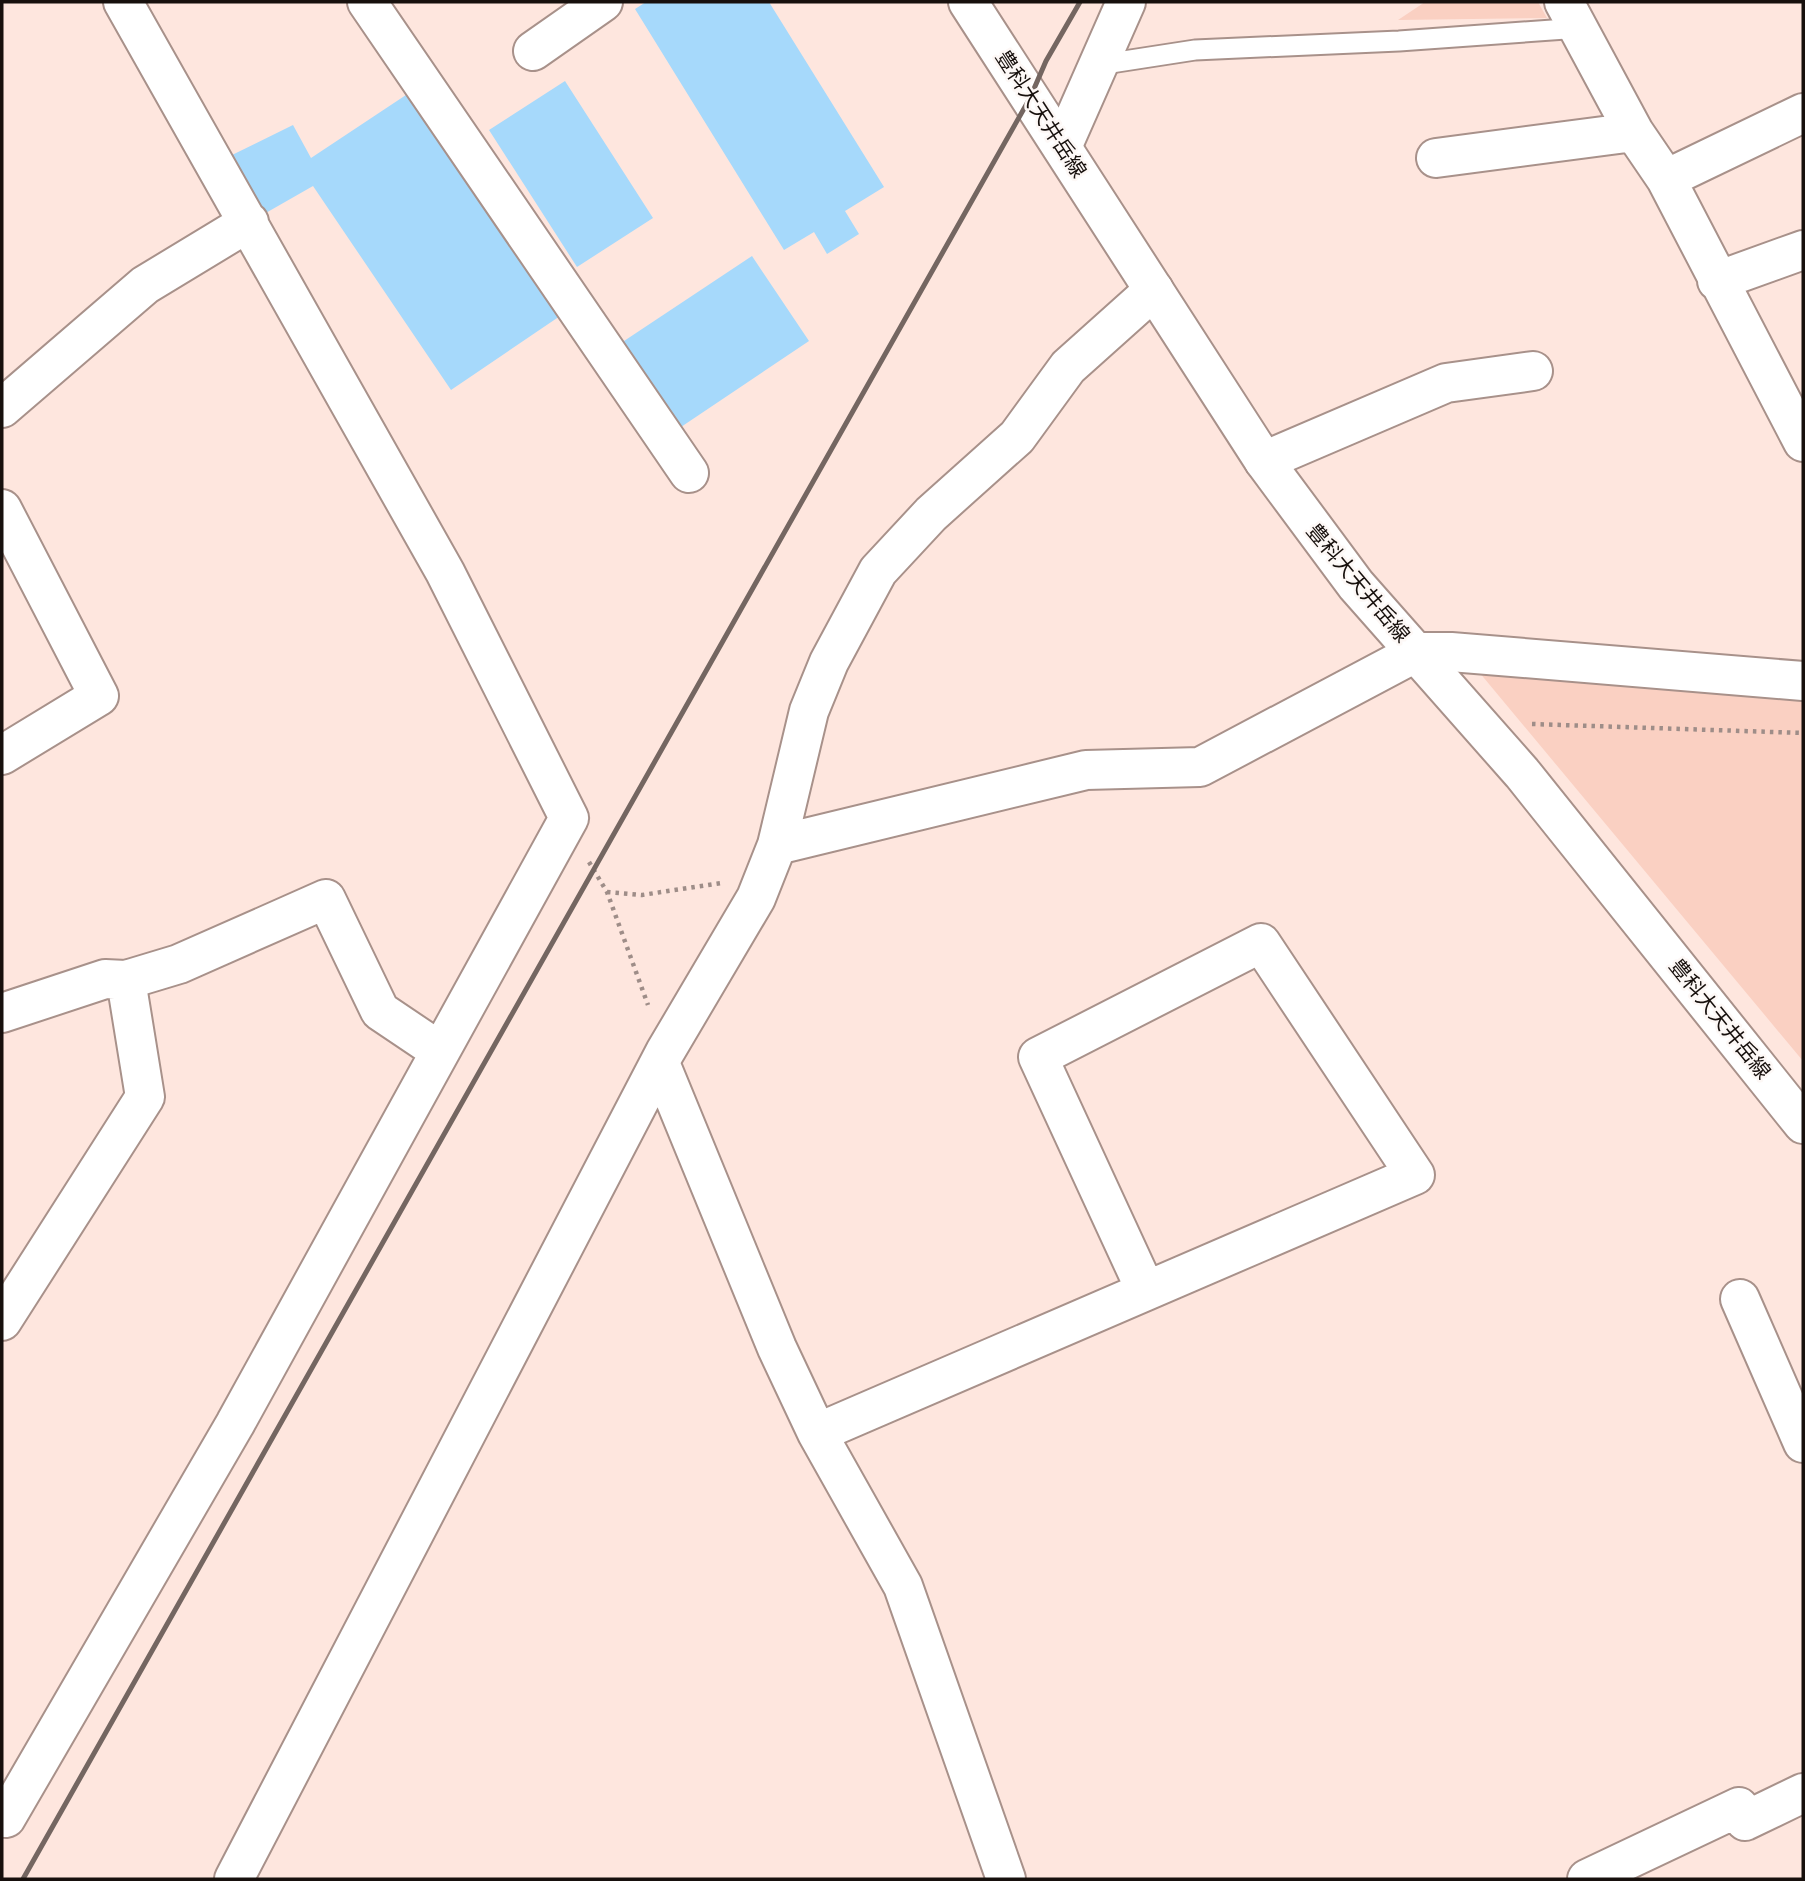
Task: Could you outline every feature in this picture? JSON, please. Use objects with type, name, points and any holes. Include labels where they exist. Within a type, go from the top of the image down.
[{"type":"street","points":[[2,1815],[6,1818],[228,1436],[438,1050],[569,818],[445,572],[123,2]]},
{"type":"street","points":[[367,2],[689,473]]},
{"type":"street","points":[[533,51],[603,2]]},
{"type":"street","name":"豊科大天井岳線","points":[[968,2],[1264,461],[1356,585],[1522,773],[1803,1124]]},
{"type":"street","points":[[1062,147],[1126,2]]},
{"type":"street","points":[[1572,15],[1634,132],[1666,179],[1803,442]]},
{"type":"street","points":[[1666,179],[1803,113]]},
{"type":"street","points":[[1436,158],[1634,132]]},
{"type":"street","points":[[2,408],[145,285],[249,222]]},
{"type":"street","points":[[1717,281],[1803,250]]},
{"type":"street","points":[[234,1879],[662,1057],[756,898],[771,861],[809,711],[829,662],[878,571],[931,514],[1017,437],[1068,367],[1154,290]]},
{"type":"street","points":[[1264,461],[1446,383],[1533,371]]},
{"type":"street","points":[[2,509],[99,696],[2,755]]},
{"type":"street","points":[[771,861],[1086,770],[1200,767],[1417,652],[1451,652],[1803,681]]},
{"type":"street","points":[[2,1013],[105,979],[126,981],[179,964],[326,899],[380,1011],[438,1050]]},
{"type":"street","points":[[817,1433],[1415,1175],[1261,943],[1038,1057],[1146,1291]]},
{"type":"street","points":[[2,1321],[145,1097],[126,981]]},
{"type":"street","points":[[662,1057],[778,1348],[817,1433],[903,1586],[1006,1879]]},
{"type":"street","points":[[1740,1299],[1803,1443]]},
{"type":"street","points":[[1587,1879],[1739,1807],[1745,1821],[1803,1793]]},
{"type":"lane","points":[[1098,65],[1195,50],[1399,41],[1572,15]]},
{"type":"path","points":[[1524,724],[1803,733]]},
{"type":"path","points":[[569,818],[593,870],[607,892],[662,1057]]},
{"type":"path","points":[[607,892],[642,895],[771,861]]},
{"type":"shaded area","points":[[1425,2],[1538,2],[1547,18],[1398,20]]},
{"type":"shaded area","points":[[1469,660],[1803,688],[1803,1061]]},
{"type":"building","points":[[646,2],[769,2],[884,187],[845,211],[859,234],[827,254],[814,232],[784,250],[635,9]]},
{"type":"building","points":[[565,81],[653,218],[577,267],[489,130]]},
{"type":"building","points":[[409,93],[563,314],[451,390],[313,186],[264,214],[232,155],[293,125],[311,158]]},
{"type":"building","points":[[752,256],[809,341],[678,429],[621,343]]},
{"type":"railway","points":[[23,1879],[1030,98],[1046,61],[1080,2]]}]
